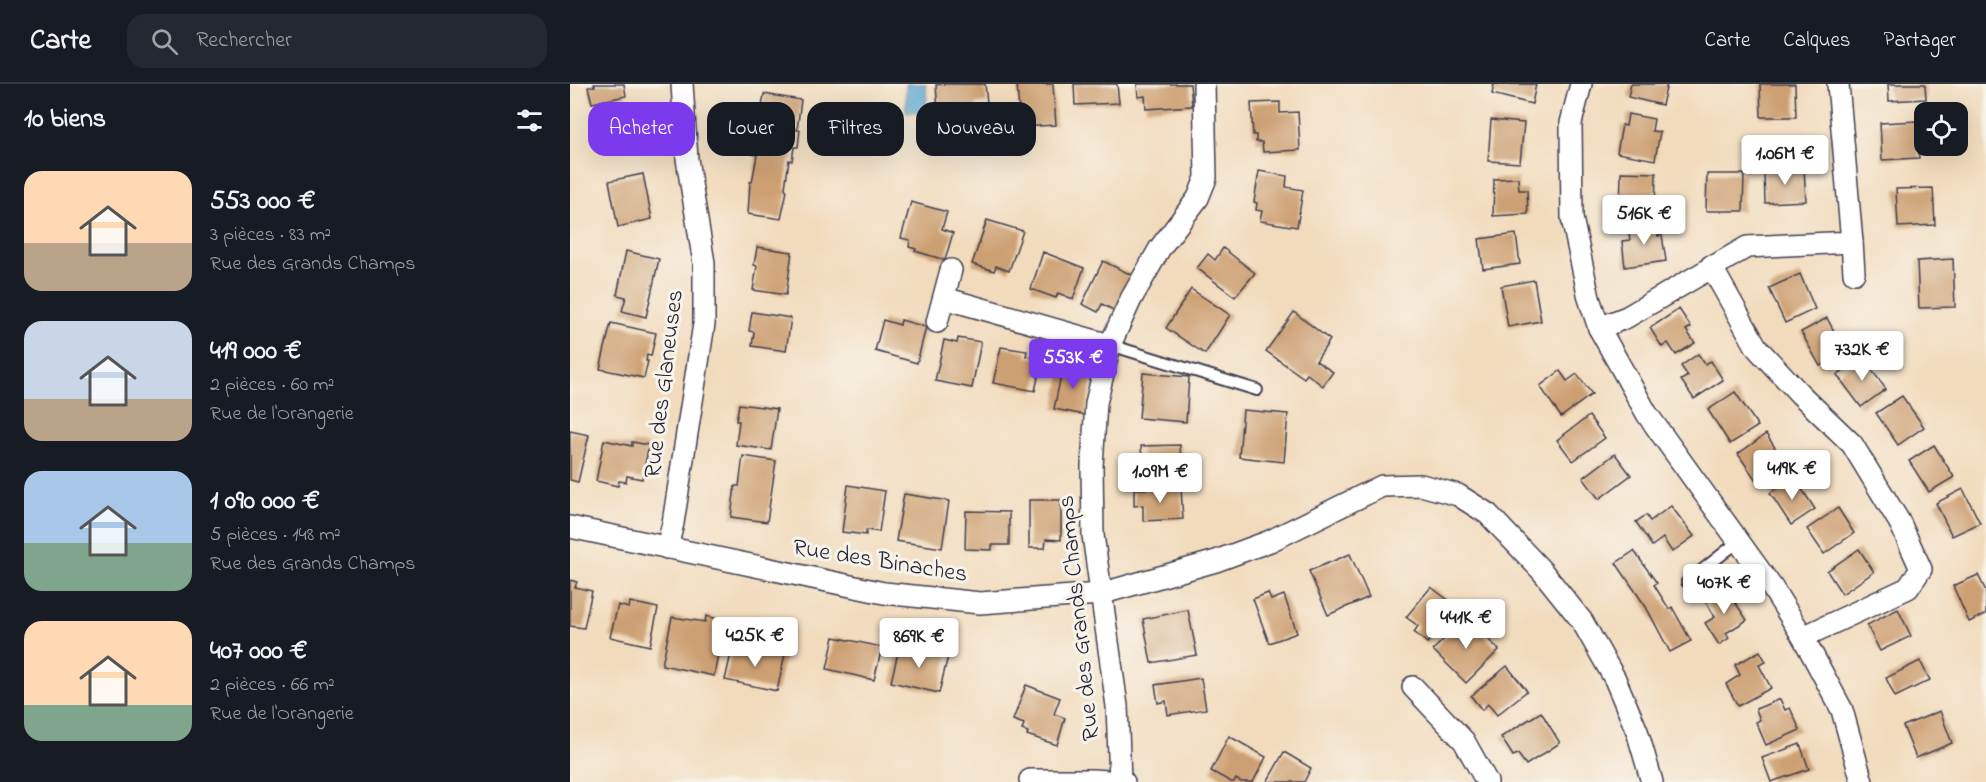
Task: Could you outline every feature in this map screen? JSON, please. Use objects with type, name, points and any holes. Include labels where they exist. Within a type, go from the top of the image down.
[{"type":"street","name":"Rue des Glaneuses","points":[[667,548],[673,523],[704,324],[704,263],[687,159],[682,84]]},
{"type":"street","name":"Rue des Grands Champs","points":[[1122,781],[1117,706],[1093,535],[1092,466],[1096,403],[1110,345],[1131,299],[1154,258],[1198,198],[1206,178],[1204,84]]},
{"type":"street","points":[[1581,84],[1571,123],[1572,218],[1589,298],[1599,328],[1647,414],[1773,589],[1803,637],[1842,710],[1862,782]]},
{"type":"street","points":[[1838,84],[1854,273]]},
{"type":"street","points":[[1599,328],[1627,317],[1711,266],[1748,247],[1852,242]]},
{"type":"street","points":[[1711,266],[1757,348],[1852,444],[1900,523],[1922,569],[1908,588],[1803,637]]},
{"type":"street","points":[[937,322],[951,270]]},
{"type":"street","points":[[944,298],[1110,345]]},
{"type":"street","name":"Rue des Binaches","points":[[570,527],[884,593],[980,603],[1100,594],[1216,561],[1270,541],[1382,486],[1421,485],[1458,495],[1488,514],[1542,571],[1582,621],[1615,679],[1637,731],[1652,782]]},
{"type":"street","points":[[1413,687],[1464,741],[1487,782]]},
{"type":"street","points":[[1030,780],[1122,781]]},
{"type":"lane","points":[[1110,345],[1257,390]]},
{"type":"lane","points":[[1687,582],[1739,541]]},
{"type":"water","points":[[906,84],[926,84],[927,102],[916,102],[916,112],[906,112]]},
{"type":"building","points":[[594,84],[624,84],[626,96],[592,102],[588,87],[595,86]]},
{"type":"building","points":[[985,84],[987,102],[937,102],[936,85]]},
{"type":"building","points":[[1017,84],[1053,84],[1056,125],[1036,126],[1036,102],[1018,102]]},
{"type":"building","points":[[1074,84],[1117,84],[1119,103],[1075,105]]},
{"type":"building","points":[[1137,84],[1190,84],[1192,106],[1146,109],[1145,96],[1138,97]]},
{"type":"building","points":[[1494,84],[1536,84],[1532,104],[1492,94]]},
{"type":"building","points":[[1631,84],[1667,84],[1662,105],[1628,97]]},
{"type":"building","points":[[1760,84],[1795,84],[1796,117],[1761,117]]},
{"type":"building","points":[[1888,84],[1925,84],[1926,99],[1889,101]]},
{"type":"building","points":[[764,94],[801,100],[797,130],[800,130],[798,147],[795,147],[795,102],[763,102]]},
{"type":"building","points":[[1280,102],[1280,113],[1298,112],[1300,150],[1263,152],[1262,142],[1256,142],[1256,135],[1253,135],[1251,103]]},
{"type":"building","points":[[1628,114],[1654,119],[1652,131],[1660,132],[1655,160],[1617,153],[1622,125],[1626,126]]},
{"type":"building","points":[[1491,120],[1524,123],[1520,163],[1488,161]]},
{"type":"building","points":[[1914,121],[1914,156],[1919,156],[1919,158],[1882,160],[1880,123]]},
{"type":"building","points":[[757,156],[793,156],[792,161],[789,160],[785,188],[787,191],[781,219],[748,214],[750,182],[752,182]]},
{"type":"building","points":[[1804,169],[1806,201],[1765,203],[1764,171]]},
{"type":"building","points":[[1259,171],[1287,176],[1286,187],[1303,190],[1297,227],[1260,221],[1262,211],[1256,210],[1257,203],[1254,202]]},
{"type":"building","points":[[1621,172],[1656,173],[1655,213],[1620,213]]},
{"type":"building","points":[[643,174],[652,219],[618,227],[609,181]]},
{"type":"building","points":[[1707,174],[1744,174],[1743,211],[1706,211]]},
{"type":"building","points":[[1518,178],[1519,190],[1527,190],[1528,214],[1493,216],[1494,179]]},
{"type":"building","points":[[1933,188],[1935,225],[1898,227],[1896,189]]},
{"type":"building","points":[[911,202],[947,212],[942,229],[953,233],[945,260],[915,251],[916,249],[909,247],[910,240],[901,238]]},
{"type":"building","points":[[987,220],[1023,231],[1009,271],[996,266],[994,271],[972,264]]},
{"type":"building","points":[[1657,224],[1658,236],[1662,235],[1666,261],[1625,267],[1622,241],[1630,240],[1628,228]]},
{"type":"building","points":[[1516,234],[1520,264],[1483,269],[1479,239]]},
{"type":"building","points":[[757,247],[792,252],[786,295],[753,290]]},
{"type":"building","points":[[1223,248],[1255,273],[1235,297],[1197,268],[1208,254],[1215,260]]},
{"type":"building","points":[[626,251],[659,259],[646,317],[622,311],[626,297],[617,295]]},
{"type":"building","points":[[1043,252],[1084,268],[1073,299],[1058,293],[1056,298],[1031,289]]},
{"type":"building","points":[[1953,259],[1955,307],[1919,308],[1917,261]]},
{"type":"building","points":[[1103,261],[1132,275],[1115,311],[1102,304],[1098,312],[1082,304]]},
{"type":"building","points":[[1800,274],[1815,309],[1785,323],[1769,288]]},
{"type":"building","points":[[1534,280],[1541,321],[1508,327],[1501,286]]},
{"type":"building","points":[[1191,289],[1230,315],[1205,354],[1166,328]]},
{"type":"building","points":[[1679,309],[1691,327],[1686,330],[1695,343],[1676,355],[1668,343],[1662,347],[1650,328]]},
{"type":"building","points":[[752,312],[791,318],[786,351],[752,346],[754,332],[749,331]]},
{"type":"building","points":[[1294,312],[1330,340],[1316,361],[1333,372],[1323,386],[1307,374],[1304,378],[1266,351]]},
{"type":"building","points":[[1827,318],[1845,352],[1820,366],[1801,332]]},
{"type":"building","points":[[883,320],[900,325],[901,320],[926,327],[917,363],[875,351]]},
{"type":"building","points":[[611,323],[656,333],[651,356],[647,355],[644,378],[600,369]]},
{"type":"building","points":[[958,338],[981,342],[972,388],[935,381],[944,340],[957,343]]},
{"type":"building","points":[[1001,347],[1027,351],[1026,356],[1042,359],[1035,391],[993,383]]},
{"type":"building","points":[[1698,354],[1705,364],[1711,361],[1723,380],[1694,399],[1681,380],[1688,376],[1681,366]]},
{"type":"building","points":[[1862,357],[1886,389],[1861,407],[1837,375]]},
{"type":"building","points":[[1064,361],[1080,365],[1078,373],[1093,376],[1085,415],[1054,409]]},
{"type":"building","points":[[1560,371],[1567,381],[1577,374],[1592,394],[1561,417],[1540,386]]},
{"type":"building","points":[[1143,373],[1189,377],[1186,422],[1139,418]]},
{"type":"building","points":[[1735,392],[1758,426],[1730,444],[1708,410]]},
{"type":"building","points":[[1902,396],[1924,427],[1898,445],[1876,413]]},
{"type":"building","points":[[739,404],[777,409],[771,450],[736,445]]},
{"type":"building","points":[[1243,410],[1288,414],[1284,462],[1239,457]]},
{"type":"building","points":[[1589,416],[1605,438],[1573,461],[1557,440]]},
{"type":"building","points":[[570,431],[589,435],[578,482],[570,480]]},
{"type":"building","points":[[1766,434],[1788,467],[1760,486],[1738,454]]},
{"type":"building","points":[[604,440],[632,446],[632,442],[649,445],[642,479],[627,476],[626,482],[619,481],[618,486],[596,481]]},
{"type":"building","points":[[1180,445],[1182,476],[1134,478],[1133,462],[1142,461],[1141,446]]},
{"type":"building","points":[[1934,445],[1954,477],[1929,492],[1909,461]]},
{"type":"building","points":[[1615,454],[1631,475],[1599,499],[1583,478]]},
{"type":"building","points":[[743,456],[776,461],[767,522],[731,517],[735,486],[739,486]]},
{"type":"building","points":[[1794,477],[1815,509],[1791,525],[1770,493]]},
{"type":"building","points":[[848,485],[885,491],[879,532],[866,530],[866,535],[842,532]]},
{"type":"building","points":[[1181,488],[1183,519],[1143,521],[1143,505],[1134,506],[1134,489]]},
{"type":"building","points":[[1963,489],[1980,523],[1952,536],[1936,503]]},
{"type":"building","points":[[904,494],[949,501],[942,548],[896,541]]},
{"type":"building","points":[[1029,500],[1061,500],[1061,540],[1046,539],[1045,548],[1029,548]]},
{"type":"building","points":[[1671,506],[1694,536],[1672,552],[1663,538],[1652,546],[1636,522],[1646,515],[1650,521]]},
{"type":"building","points":[[1838,508],[1854,533],[1824,554],[1807,529]]},
{"type":"building","points":[[966,511],[1009,512],[1009,545],[992,545],[992,550],[965,549]]},
{"type":"building","points":[[1859,549],[1874,572],[1842,594],[1827,571]]},
{"type":"building","points":[[1634,551],[1657,583],[1654,585],[1669,609],[1672,607],[1691,641],[1670,652],[1646,607],[1616,563]]},
{"type":"building","points":[[1350,554],[1369,597],[1328,615],[1309,571]]},
{"type":"building","points":[[1978,575],[1986,591],[1986,614],[1969,622],[1953,586]]},
{"type":"building","points":[[570,580],[577,582],[575,587],[592,591],[584,628],[570,626]]},
{"type":"building","points":[[1431,587],[1456,606],[1427,643],[1414,632],[1418,626],[1406,617]]},
{"type":"building","points":[[1725,587],[1747,620],[1726,633],[1729,638],[1719,645],[1705,623],[1715,617],[1705,600]]},
{"type":"building","points":[[1268,593],[1271,600],[1284,595],[1297,633],[1269,643],[1253,599]]},
{"type":"building","points":[[630,602],[658,608],[650,646],[610,637],[618,605],[629,608]]},
{"type":"building","points":[[1898,609],[1911,636],[1880,651],[1867,625]]},
{"type":"building","points":[[1188,610],[1197,655],[1151,663],[1143,619]]},
{"type":"building","points":[[706,616],[724,621],[714,676],[662,665],[672,617],[705,622]]},
{"type":"building","points":[[1466,617],[1499,650],[1466,683],[1433,650]]},
{"type":"building","points":[[834,637],[882,647],[874,680],[827,669]]},
{"type":"building","points":[[900,644],[948,656],[939,693],[891,682]]},
{"type":"building","points":[[733,645],[761,652],[761,648],[785,654],[777,691],[725,680]]},
{"type":"building","points":[[1760,651],[1766,662],[1759,665],[1771,688],[1738,706],[1726,684],[1740,675],[1735,665]]},
{"type":"building","points":[[1920,661],[1930,680],[1895,697],[1886,678]]},
{"type":"building","points":[[1507,666],[1527,691],[1497,715],[1488,704],[1482,710],[1471,696]]},
{"type":"building","points":[[1201,678],[1206,709],[1168,715],[1166,701],[1158,703],[1155,685]]},
{"type":"building","points":[[1026,685],[1060,698],[1054,714],[1065,718],[1057,745],[1027,735],[1028,732],[1022,730],[1024,724],[1013,720]]},
{"type":"building","points":[[1780,699],[1785,710],[1790,708],[1800,730],[1766,745],[1756,722],[1760,720],[1756,709]]},
{"type":"building","points":[[1940,711],[1952,743],[1916,758],[1903,726]]},
{"type":"building","points":[[1541,712],[1560,743],[1526,765],[1518,754],[1513,756],[1501,737]]},
{"type":"building","points":[[1229,736],[1266,757],[1253,782],[1241,782],[1236,779],[1231,782],[1211,771]]},
{"type":"building","points":[[1800,744],[1809,769],[1771,782],[1762,758]]},
{"type":"building","points":[[1284,752],[1311,768],[1304,782],[1267,782]]}]
